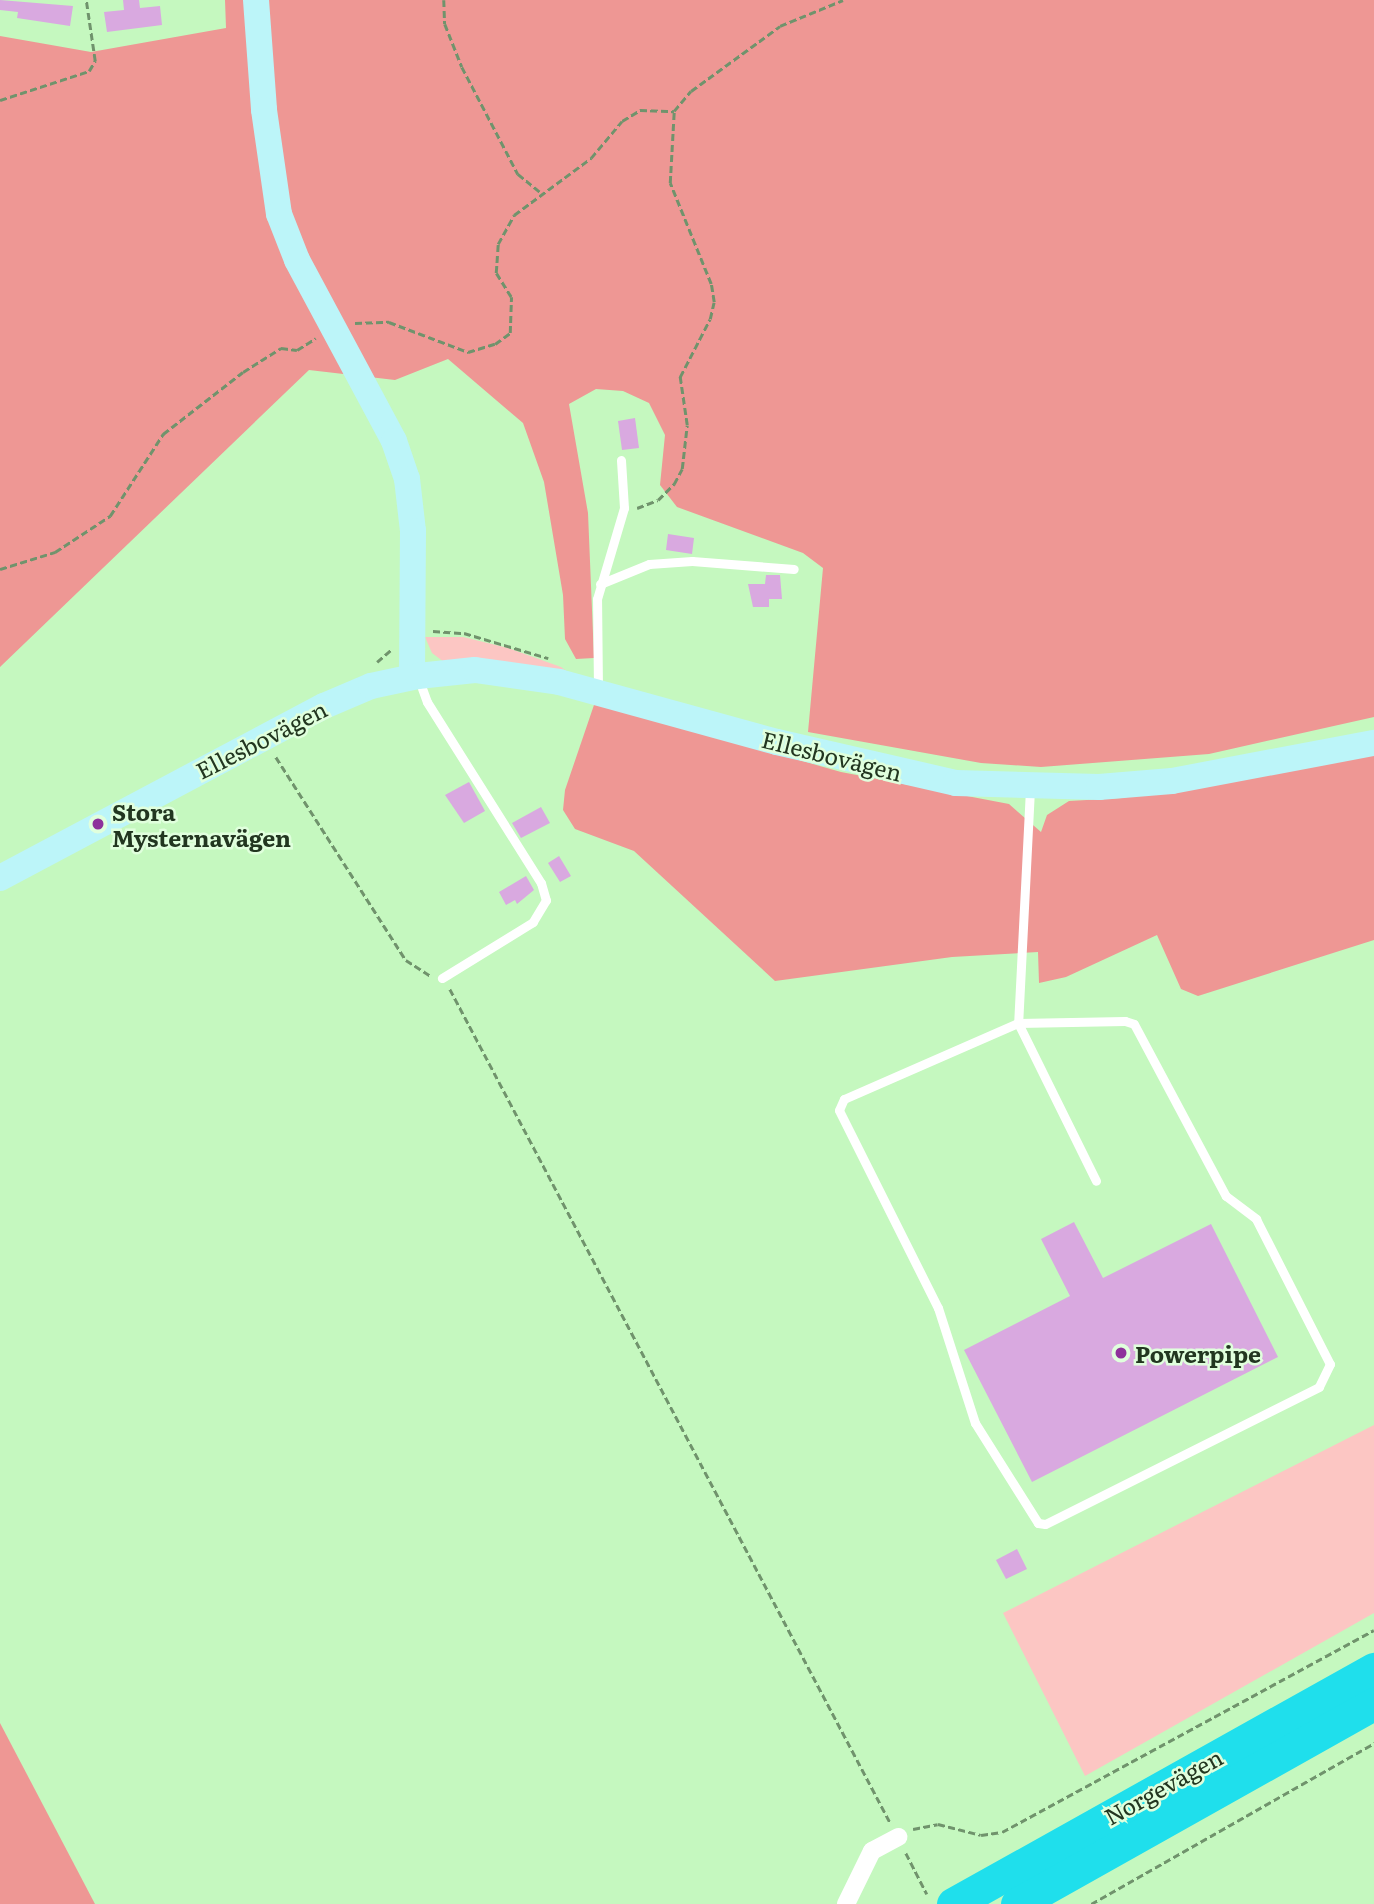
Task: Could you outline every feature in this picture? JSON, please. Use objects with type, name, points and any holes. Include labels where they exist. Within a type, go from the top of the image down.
[{"type":"highway","name":"Norgevägen","points":[[940,1899],[1374,1669]]},
{"type":"highway","name":"Norgevägen","points":[[1017,1904],[1374,1704]]},
{"type":"main road","points":[[256,0],[276,202],[321,333],[394,441],[407,479],[413,531],[401,637],[415,676]]},
{"type":"main road","name":"Ellesbovägen","points":[[0,878],[265,735],[371,686],[415,676],[475,670],[559,681],[886,770],[956,783],[1030,787],[1172,781],[1374,743]]},
{"type":"street","points":[[846,1904],[872,1851],[898,1837]]},
{"type":"lane","points":[[598,692],[600,583],[624,511],[621,460]]},
{"type":"lane","points":[[600,583],[649,564],[692,561],[794,569]]},
{"type":"lane","points":[[415,676],[427,702],[533,871],[546,900],[533,922],[442,978]]},
{"type":"lane","points":[[1030,787],[1018,1023],[1096,1181]]},
{"type":"lane","points":[[1018,1023],[1133,1024],[1226,1196],[1256,1219],[1330,1364],[1319,1387],[1045,1524],[1032,1518],[1022,1504],[975,1423],[938,1308],[839,1110],[844,1098],[1018,1023]]},
{"type":"path","points":[[0,100],[89,71],[95,61],[86,0]]},
{"type":"path","points":[[444,0],[445,24],[462,67],[518,174],[540,192]]},
{"type":"path","points":[[624,511],[658,500],[674,484],[682,468],[687,425],[680,377],[710,319],[714,302],[711,284],[670,183],[674,111],[691,90],[780,26],[844,0]]},
{"type":"path","points":[[0,569],[55,552],[110,516],[163,434],[243,372],[281,348],[297,350],[321,333],[389,322],[468,352],[495,344],[510,333],[511,297],[496,273],[498,244],[514,215],[540,192],[560,183],[591,158],[622,121],[640,110],[674,111]]},
{"type":"path","points":[[371,666],[401,637],[464,632],[556,660]]},
{"type":"path","points":[[265,735],[406,960],[423,975],[442,978],[898,1837],[940,1899]]},
{"type":"path","points":[[898,1837],[923,1825],[938,1824],[981,1835],[1002,1832],[1374,1630]]},
{"type":"path","points":[[1091,1904],[1374,1743]]},
{"type":"shaded area","points":[[225,0],[1374,0],[1374,717],[1209,754],[1041,767],[981,763],[808,732],[823,568],[803,553],[677,507],[660,485],[665,435],[649,403],[623,391],[596,389],[569,404],[588,513],[594,658],[576,659],[565,639],[563,595],[544,482],[523,423],[448,359],[395,380],[309,370],[0,667],[0,36],[91,52],[226,28]]},
{"type":"shaded area","points":[[425,637],[463,637],[508,648],[561,667],[573,676],[444,662],[432,653]]},
{"type":"shaded area","points":[[595,702],[841,772],[1009,804],[1041,832],[1047,815],[1069,801],[1122,798],[1374,750],[1374,940],[1198,996],[1181,989],[1157,935],[1066,977],[1039,983],[1038,952],[952,957],[775,981],[634,851],[575,829],[563,810],[565,790]]},
{"type":"shaded area","points":[[1374,1425],[1374,1613],[1085,1776],[1003,1613]]},
{"type":"shaded area","points":[[0,1723],[95,1904],[0,1904]]},
{"type":"building","points":[[0,0],[73,6],[70,26],[17,18],[18,12],[0,10]]},
{"type":"building","points":[[123,0],[139,0],[140,8],[160,6],[162,25],[107,32],[104,12],[124,10]]},
{"type":"building","points":[[635,418],[639,448],[622,450],[618,421]]},
{"type":"building","points":[[668,534],[694,538],[692,554],[666,550]]},
{"type":"building","points":[[766,575],[780,575],[782,599],[769,599],[769,607],[753,607],[748,584],[765,584]]},
{"type":"building","points":[[469,782],[485,811],[464,823],[445,795]]},
{"type":"building","points":[[541,807],[550,823],[521,838],[512,823]]},
{"type":"building","points":[[559,856],[571,876],[560,882],[548,863]]},
{"type":"building","points":[[526,876],[534,890],[517,904],[515,900],[506,905],[499,892]]},
{"type":"building","name":"Powerpipe","points":[[1074,1222],[1103,1278],[1211,1224],[1278,1357],[1032,1482],[964,1350],[1070,1296],[1041,1239]]},
{"type":"building","points":[[1017,1549],[1027,1569],[1006,1579],[996,1560]]},
{"type":"place","name":"Stora Mysternavägen","points":[[98,824]]},
{"type":"place","name":"Powerpipe","points":[[1121,1353]]}]
